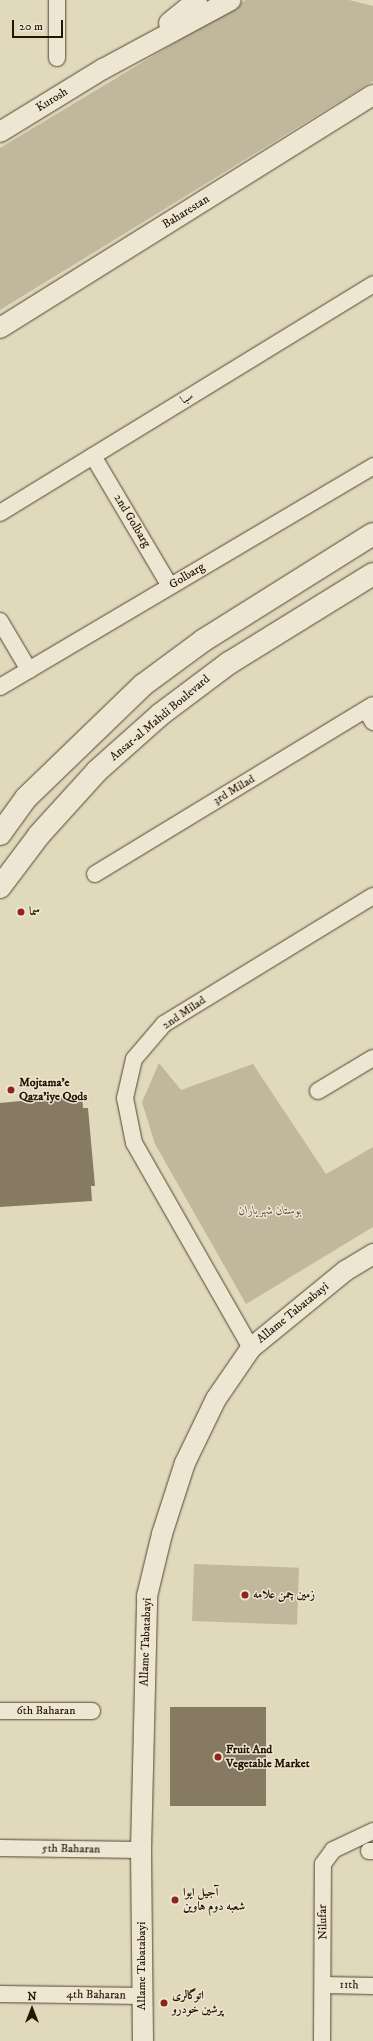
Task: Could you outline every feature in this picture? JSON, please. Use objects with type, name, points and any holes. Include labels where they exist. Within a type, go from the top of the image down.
[{"type":"main road","points":[[0,834],[32,792],[143,685],[204,640],[373,534]]},
{"type":"main road","name":"Ansar-al Mahdi Boulevard","points":[[0,887],[39,836],[97,771],[161,714],[229,663],[373,574]]},
{"type":"street","points":[[57,0],[57,58]]},
{"type":"street","points":[[103,69],[197,0]]},
{"type":"street","points":[[103,69],[231,0]]},
{"type":"street","name":"Kurosh","points":[[0,132],[103,69]]},
{"type":"street","name":"Baharestan","points":[[0,328],[373,95]]},
{"type":"street","name":"سبا","points":[[0,513],[373,284]]},
{"type":"street","name":"2nd Golbarg","points":[[93,456],[170,586]]},
{"type":"street","name":"Golbarg","points":[[0,687],[373,466]]},
{"type":"street","points":[[0,621],[29,670]]},
{"type":"street","name":"3rd Milad","points":[[95,874],[371,712]]},
{"type":"street","name":"2nd Milad","points":[[251,1348],[134,1143],[125,1098],[134,1059],[164,1024],[373,896]]},
{"type":"street","points":[[318,1092],[373,1058]]},
{"type":"street","name":"Allame Tabatabayi","points":[[143,2041],[141,1850],[147,1596],[185,1463],[216,1399],[251,1348],[327,1285],[373,1254]]},
{"type":"street","name":"6th Baharan","points":[[0,1711],[92,1711]]},
{"type":"street","name":"Nilufar","points":[[322,2041],[324,1985],[323,1864],[333,1850],[373,1831]]},
{"type":"street","name":"5th Baharan","points":[[0,1848],[141,1850]]},
{"type":"street","name":"11th","points":[[324,1985],[373,1986]]},
{"type":"street","name":"4th Baharan","points":[[0,1994],[143,1996]]},
{"type":"green space","points":[[246,0],[349,0],[373,6],[373,81],[0,310],[0,148]]},
{"type":"green space","name":"بوستان شهریاران","points":[[159,1063],[181,1090],[253,1064],[326,1174],[373,1147],[373,1227],[246,1304],[155,1144],[142,1102]]},
{"type":"green space","name":"زمین چمن علامه","points":[[194,1564],[299,1568],[297,1625],[192,1621]]},
{"type":"building","points":[[82,1095],[83,1108],[88,1108],[95,1186],[91,1186],[92,1201],[0,1207],[0,1103]]},
{"type":"building","name":"Fruit And Vegetable Market","points":[[170,1707],[266,1707],[266,1806],[170,1806]]},
{"type":"place","name":"سما","points":[[21,912]]},
{"type":"place","name":"Mojtama'e Qaza'iye Qods","points":[[11,1090]]},
{"type":"place","name":"زمین چمن علامه","points":[[245,1595]]},
{"type":"place","name":"Fruit And Vegetable Market","points":[[218,1757]]},
{"type":"place","name":"آجیل ایوا شعبه دوم هاوین","points":[[175,1900]]},
{"type":"place","name":"اتوگالری پرشین خودرو","points":[[164,2003]]}]
